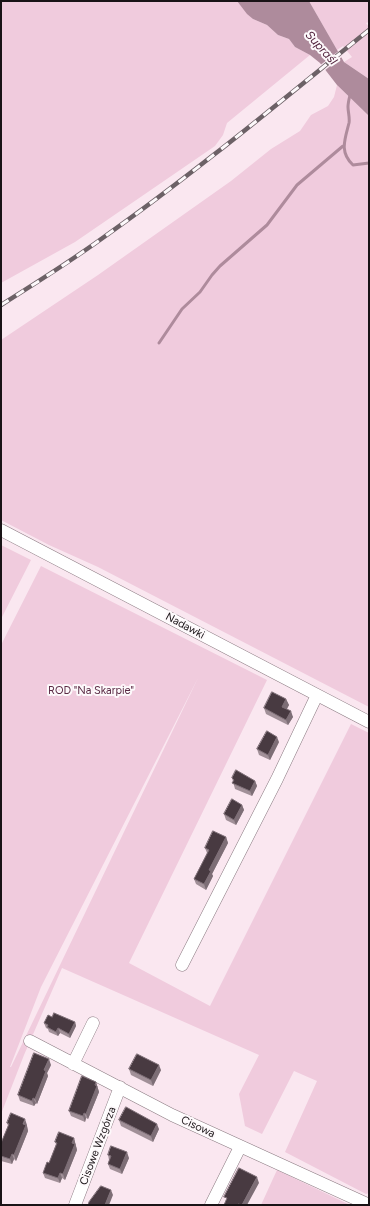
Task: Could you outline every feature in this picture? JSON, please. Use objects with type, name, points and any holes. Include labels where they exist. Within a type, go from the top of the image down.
[{"type":"street","name":"Nadawki","points":[[1,530],[369,722]]},
{"type":"street","points":[[182,965],[277,778],[317,695]]},
{"type":"street","points":[[73,1064],[93,1023]]},
{"type":"street","name":"Cisowa","points":[[30,1041],[240,1147],[369,1204]]},
{"type":"street","name":"Cisowe Wzgórza","points":[[75,1205],[120,1087]]},
{"type":"street","points":[[211,1205],[240,1147]]},
{"type":"green space","points":[[1,1],[237,1],[253,19],[267,25],[278,35],[289,39],[295,47],[310,55],[227,123],[223,135],[215,146],[75,242],[1,283]]},
{"type":"green space","points":[[309,1],[369,1],[369,22],[366,23],[369,27],[369,79],[344,62],[352,57],[343,46],[337,50]]},
{"type":"green space","points":[[337,85],[369,116],[369,707],[98,567],[49,545],[1,520],[1,340],[98,275],[231,181],[271,149],[300,131],[311,115],[328,106],[334,97]]},
{"type":"green space","points":[[1,545],[31,560],[1,619]]},
{"type":"green space","name":"ROD \"Na Skarpie\"","points":[[41,566],[267,680],[129,963],[210,1006],[351,724],[369,733],[369,1193],[366,1194],[285,1152],[317,1081],[294,1071],[262,1134],[245,1126],[239,1094],[259,1055],[62,968],[24,1055],[1,1114],[1,645]],"holes":[[[198,678],[11,1067],[41,987]]]},
{"type":"green space","points":[[277,1170],[350,1205],[261,1205]]},
{"type":"water","name":"Supraśl","points":[[237,1],[309,1],[344,62],[369,79],[369,116],[337,85],[320,63],[310,55],[295,47],[289,39],[278,35],[267,25],[253,19]]},
{"type":"pier","points":[[340,50],[343,56],[324,71],[319,66]]},
{"type":"building","points":[[272,692],[286,699],[282,707],[291,711],[286,720],[264,708]]},
{"type":"building","points":[[267,731],[277,737],[268,755],[257,749]]},
{"type":"building","points":[[236,770],[255,781],[250,791],[232,783],[234,780],[232,778]]},
{"type":"building","points":[[232,799],[242,805],[234,820],[224,814]]},
{"type":"building","points":[[213,831],[226,837],[209,870],[211,871],[204,884],[194,879],[209,850],[205,848]]},
{"type":"building","points":[[54,1013],[75,1022],[69,1034],[58,1028],[56,1032],[47,1027],[48,1025],[44,1023],[48,1015],[52,1017]]},
{"type":"building","points":[[34,1053],[49,1059],[35,1099],[33,1098],[32,1101],[18,1095]]},
{"type":"building","points":[[137,1054],[159,1065],[151,1080],[129,1069]]},
{"type":"building","points":[[82,1076],[96,1082],[95,1085],[97,1086],[86,1114],[84,1113],[83,1116],[69,1111]]},
{"type":"building","points":[[126,1107],[157,1124],[151,1136],[119,1120]]},
{"type":"building","points":[[11,1113],[25,1119],[23,1124],[26,1125],[14,1155],[12,1154],[10,1159],[1,1156],[1,1143],[9,1124],[7,1123]]},
{"type":"building","points":[[59,1132],[74,1138],[72,1143],[75,1144],[63,1174],[60,1173],[58,1178],[43,1173],[47,1162],[49,1163],[57,1143],[55,1142]]},
{"type":"building","points":[[111,1146],[127,1152],[120,1169],[108,1164],[111,1156],[108,1155]]},
{"type":"building","points":[[239,1168],[257,1177],[242,1205],[224,1205],[227,1198],[224,1197]]},
{"type":"building","points":[[101,1186],[111,1190],[105,1205],[88,1205],[89,1202]]},
{"type":"waterway","points":[[350,95],[348,102],[349,121],[344,145],[346,155],[353,165],[369,163]]},
{"type":"waterway","points":[[159,343],[182,309],[200,292],[220,266],[267,225],[297,185],[343,146]]},
{"type":"railway","points":[[1,305],[79,255],[172,187],[369,30]]}]
